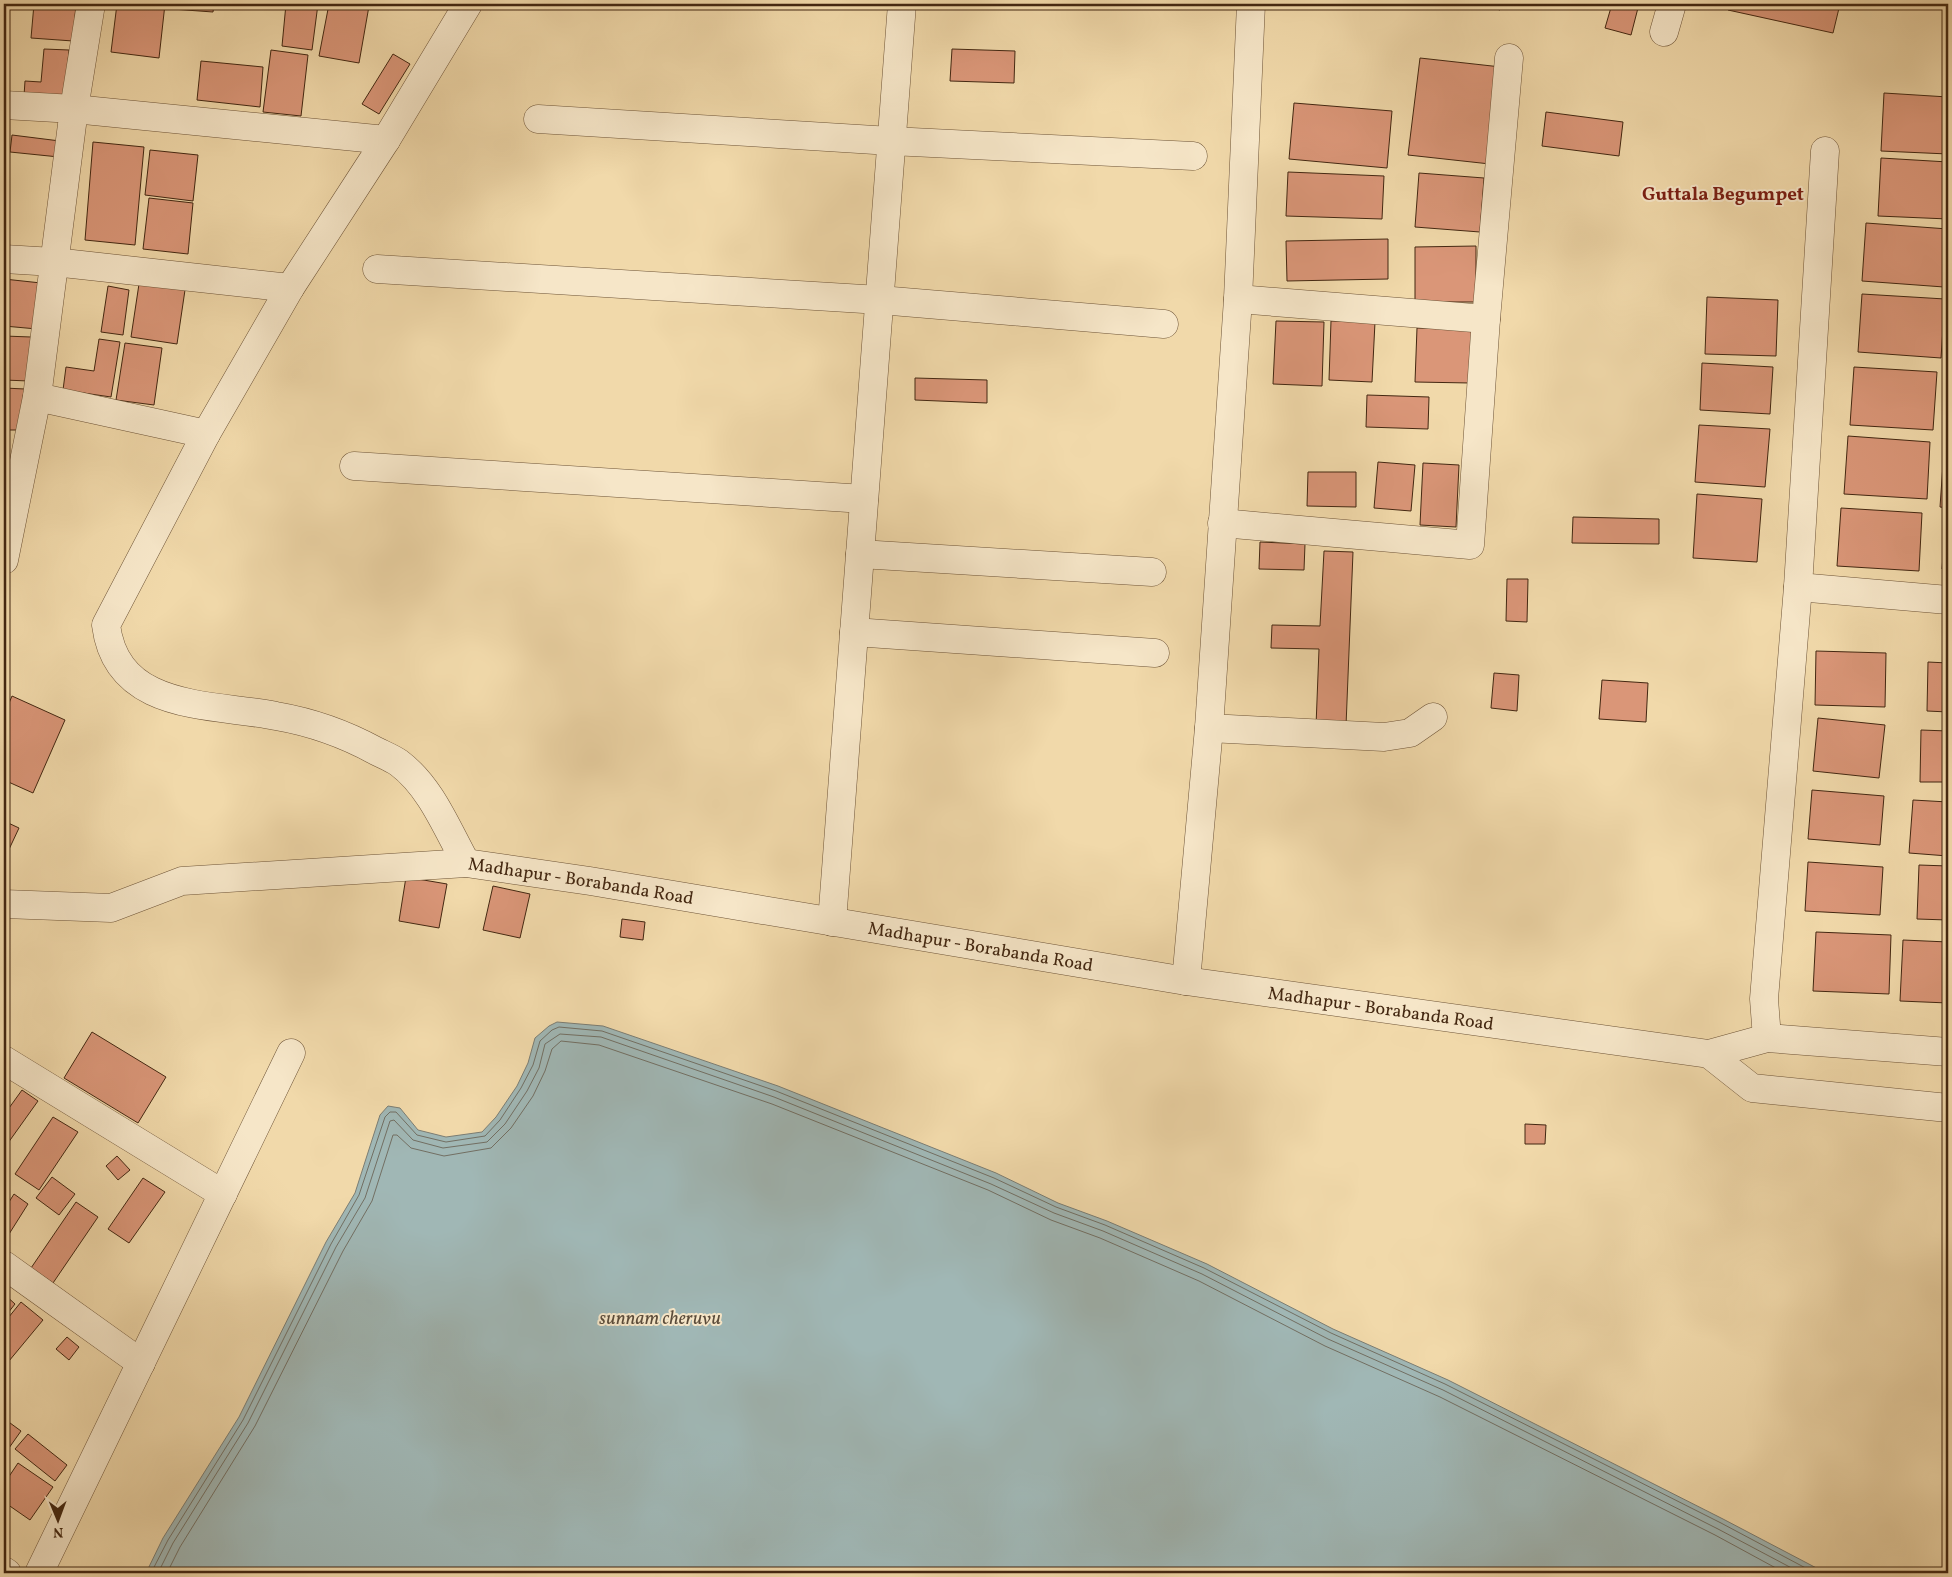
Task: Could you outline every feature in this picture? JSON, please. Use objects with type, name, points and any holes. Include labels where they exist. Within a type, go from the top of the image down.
[{"type":"street","points":[[4,560],[37,397],[74,109],[91,4]]},
{"type":"street","points":[[461,864],[430,797],[416,778],[398,762],[353,739],[309,723],[166,698],[142,687],[120,665],[108,642],[106,625],[206,434],[290,288],[386,140],[468,4]]},
{"type":"street","points":[[832,922],[902,4]]},
{"type":"street","points":[[1186,981],[1209,728],[1238,299],[1251,4]]},
{"type":"street","points":[[1664,32],[1672,4]]},
{"type":"street","points":[[1222,522],[1470,545],[1486,319],[1509,58]]},
{"type":"street","points":[[4,105],[74,109],[386,140]]},
{"type":"street","points":[[538,119],[891,141],[1193,156]]},
{"type":"street","points":[[1767,1038],[1764,999],[1798,587],[1825,150]]},
{"type":"street","points":[[4,259],[54,262],[290,288]]},
{"type":"street","points":[[377,269],[880,300],[1164,324]]},
{"type":"street","points":[[1238,299],[1486,319]]},
{"type":"street","points":[[37,397],[206,434]]},
{"type":"street","points":[[354,466],[864,499]]},
{"type":"street","points":[[860,554],[1152,572]]},
{"type":"street","points":[[1798,587],[1948,600]]},
{"type":"street","points":[[854,632],[1155,653]]},
{"type":"street","points":[[1209,728],[1384,737],[1410,733],[1433,717]]},
{"type":"street","name":"Madhapur - Borabanda Road","points":[[4,904],[111,908],[182,881],[461,864],[590,881],[1186,981],[1709,1054]]},
{"type":"street","points":[[1709,1054],[1767,1038],[1948,1052]]},
{"type":"street","points":[[39,1573],[291,1053]]},
{"type":"street","points":[[1709,1054],[1752,1088],[1948,1108]]},
{"type":"street","points":[[4,1060],[223,1194]]},
{"type":"street","points":[[4,1265],[141,1363]]},
{"type":"street","points":[[4,1570],[7,1573]]},
{"type":"water","name":"sunnam cheruvu","points":[[557,1022],[603,1026],[778,1086],[996,1173],[1058,1203],[1107,1221],[1207,1264],[1333,1329],[1448,1380],[1826,1573],[146,1573],[163,1538],[239,1417],[326,1242],[355,1193],[380,1115],[388,1106],[400,1108],[418,1130],[446,1137],[482,1132],[496,1117],[517,1086],[528,1063],[535,1038]]},
{"type":"building","points":[[34,4],[76,4],[73,41],[31,38]]},
{"type":"building","points":[[117,4],[165,4],[159,58],[111,52]]},
{"type":"building","points":[[172,4],[214,4],[213,12],[172,9]]},
{"type":"building","points":[[286,4],[318,4],[312,50],[282,46]]},
{"type":"building","points":[[329,4],[369,6],[359,63],[319,56]]},
{"type":"building","points":[[1479,4],[1502,4],[1500,10]]},
{"type":"building","points":[[1612,4],[1639,4],[1631,35],[1605,28]]},
{"type":"building","points":[[1729,4],[1840,4],[1833,33],[1728,10]]},
{"type":"building","points":[[44,49],[69,50],[65,99],[24,96],[25,81],[41,82]]},
{"type":"building","points":[[952,49],[1015,51],[1014,83],[950,81]]},
{"type":"building","points":[[271,50],[308,55],[301,116],[263,112]]},
{"type":"building","points":[[393,54],[410,64],[379,114],[362,104]]},
{"type":"building","points":[[1420,58],[1501,67],[1490,164],[1408,155]]},
{"type":"building","points":[[201,61],[263,67],[260,107],[197,100]]},
{"type":"building","points":[[4,70],[9,70],[7,95],[4,94]]},
{"type":"building","points":[[1884,93],[1948,97],[1948,154],[1881,151]]},
{"type":"building","points":[[1294,103],[1392,111],[1387,168],[1289,159]]},
{"type":"building","points":[[1546,112],[1623,122],[1619,156],[1542,146]]},
{"type":"building","points":[[12,135],[60,141],[59,157],[10,152]]},
{"type":"building","points":[[93,142],[144,147],[135,245],[85,240]]},
{"type":"building","points":[[150,150],[198,155],[193,201],[145,195]]},
{"type":"building","points":[[1881,158],[1948,162],[1948,219],[1878,216]]},
{"type":"building","points":[[1288,172],[1384,176],[1382,219],[1286,216]]},
{"type":"building","points":[[1419,173],[1484,178],[1480,232],[1415,227]]},
{"type":"building","points":[[149,198],[193,203],[188,254],[143,249]]},
{"type":"building","points":[[1866,223],[1948,229],[1944,287],[1862,281]]},
{"type":"building","points":[[1388,239],[1388,279],[1287,281],[1286,241]]},
{"type":"building","points":[[1476,246],[1476,302],[1415,302],[1415,247]]},
{"type":"building","points":[[4,279],[41,283],[37,329],[4,326]]},
{"type":"building","points":[[139,284],[185,290],[177,344],[131,337]]},
{"type":"building","points":[[108,286],[129,290],[123,335],[101,332]]},
{"type":"building","points":[[1862,294],[1945,299],[1941,358],[1858,352]]},
{"type":"building","points":[[1707,297],[1778,300],[1776,356],[1705,354]]},
{"type":"building","points":[[1276,321],[1324,322],[1322,386],[1273,384]]},
{"type":"building","points":[[1331,321],[1375,322],[1372,382],[1329,380]]},
{"type":"building","points":[[1417,328],[1472,329],[1470,383],[1415,382]]},
{"type":"building","points":[[4,336],[31,337],[29,381],[4,380]]},
{"type":"building","points":[[99,339],[120,342],[111,397],[63,390],[66,367],[94,371]]},
{"type":"building","points":[[125,343],[162,348],[154,405],[116,400]]},
{"type":"building","points":[[1702,363],[1773,367],[1770,414],[1700,410]]},
{"type":"building","points":[[1854,367],[1937,372],[1933,430],[1850,425]]},
{"type":"building","points":[[915,378],[987,380],[987,403],[915,400]]},
{"type":"building","points":[[4,388],[25,389],[25,430],[4,430]]},
{"type":"building","points":[[1367,395],[1429,397],[1428,429],[1366,427]]},
{"type":"building","points":[[1699,425],[1770,429],[1765,487],[1695,482]]},
{"type":"building","points":[[1848,436],[1930,442],[1927,499],[1844,494]]},
{"type":"building","points":[[1944,450],[1948,450],[1948,508],[1940,507]]},
{"type":"building","points":[[1378,462],[1415,465],[1411,511],[1374,508]]},
{"type":"building","points":[[1423,463],[1459,465],[1456,527],[1420,525]]},
{"type":"building","points":[[1308,472],[1356,472],[1356,507],[1307,506]]},
{"type":"building","points":[[1697,494],[1762,499],[1757,562],[1693,558]]},
{"type":"building","points":[[1841,508],[1922,513],[1919,571],[1837,566]]},
{"type":"building","points":[[1946,515],[1948,515],[1948,569],[1942,569]]},
{"type":"building","points":[[1573,517],[1659,519],[1659,544],[1572,543]]},
{"type":"building","points":[[1260,542],[1305,544],[1304,570],[1259,569]]},
{"type":"building","points":[[1324,551],[1353,552],[1346,726],[1316,726],[1319,649],[1271,648],[1272,625],[1320,626]]},
{"type":"building","points":[[1507,579],[1528,579],[1527,622],[1506,621]]},
{"type":"building","points":[[1816,651],[1886,653],[1885,707],[1815,705]]},
{"type":"building","points":[[1928,662],[1948,663],[1948,712],[1927,711]]},
{"type":"building","points":[[1494,673],[1519,675],[1517,711],[1491,708]]},
{"type":"building","points":[[1602,680],[1648,683],[1646,722],[1599,719]]},
{"type":"building","points":[[12,696],[65,720],[33,793],[4,780],[4,715]]},
{"type":"building","points":[[1818,718],[1885,725],[1879,778],[1813,771]]},
{"type":"building","points":[[1921,730],[1948,731],[1948,782],[1920,782]]},
{"type":"building","points":[[1812,790],[1884,796],[1880,845],[1808,839]]},
{"type":"building","points":[[1913,800],[1948,802],[1948,856],[1909,853]]},
{"type":"building","points":[[4,821],[19,828],[4,860]]},
{"type":"building","points":[[1808,862],[1883,867],[1880,915],[1805,911]]},
{"type":"building","points":[[1919,865],[1948,866],[1948,920],[1917,919]]},
{"type":"building","points":[[406,877],[447,884],[439,928],[399,921]]},
{"type":"building","points":[[493,886],[530,894],[520,938],[483,930]]},
{"type":"building","points":[[622,919],[645,922],[643,940],[620,937]]},
{"type":"building","points":[[1816,932],[1891,935],[1889,994],[1813,991]]},
{"type":"building","points":[[1903,940],[1948,942],[1948,1003],[1900,1001]]},
{"type":"building","points":[[92,1032],[166,1077],[138,1123],[64,1078]]},
{"type":"building","points":[[22,1090],[38,1101],[8,1143],[4,1140],[4,1115]]},
{"type":"building","points":[[53,1117],[78,1132],[39,1190],[15,1174]]},
{"type":"building","points":[[1525,1124],[1546,1125],[1545,1144],[1525,1144]]},
{"type":"building","points":[[117,1156],[130,1170],[118,1180],[106,1166]]},
{"type":"building","points":[[52,1177],[75,1194],[59,1215],[36,1198]]},
{"type":"building","points":[[143,1178],[165,1192],[129,1243],[108,1229]]},
{"type":"building","points":[[14,1194],[28,1204],[4,1242],[4,1210]]},
{"type":"building","points":[[76,1202],[98,1217],[53,1283],[31,1268]]},
{"type":"building","points":[[4,1294],[15,1304],[4,1318]]},
{"type":"building","points":[[21,1302],[43,1320],[4,1367],[4,1323]]},
{"type":"building","points":[[67,1337],[79,1347],[69,1360],[56,1349]]},
{"type":"building","points":[[6,1420],[21,1431],[4,1455],[4,1423]]},
{"type":"building","points":[[28,1434],[67,1465],[55,1481],[15,1449]]},
{"type":"building","points":[[18,1463],[53,1487],[30,1520],[4,1502],[4,1484]]},
{"type":"district","name":"Guttala Begumpet","points":[[1723,193]]}]
